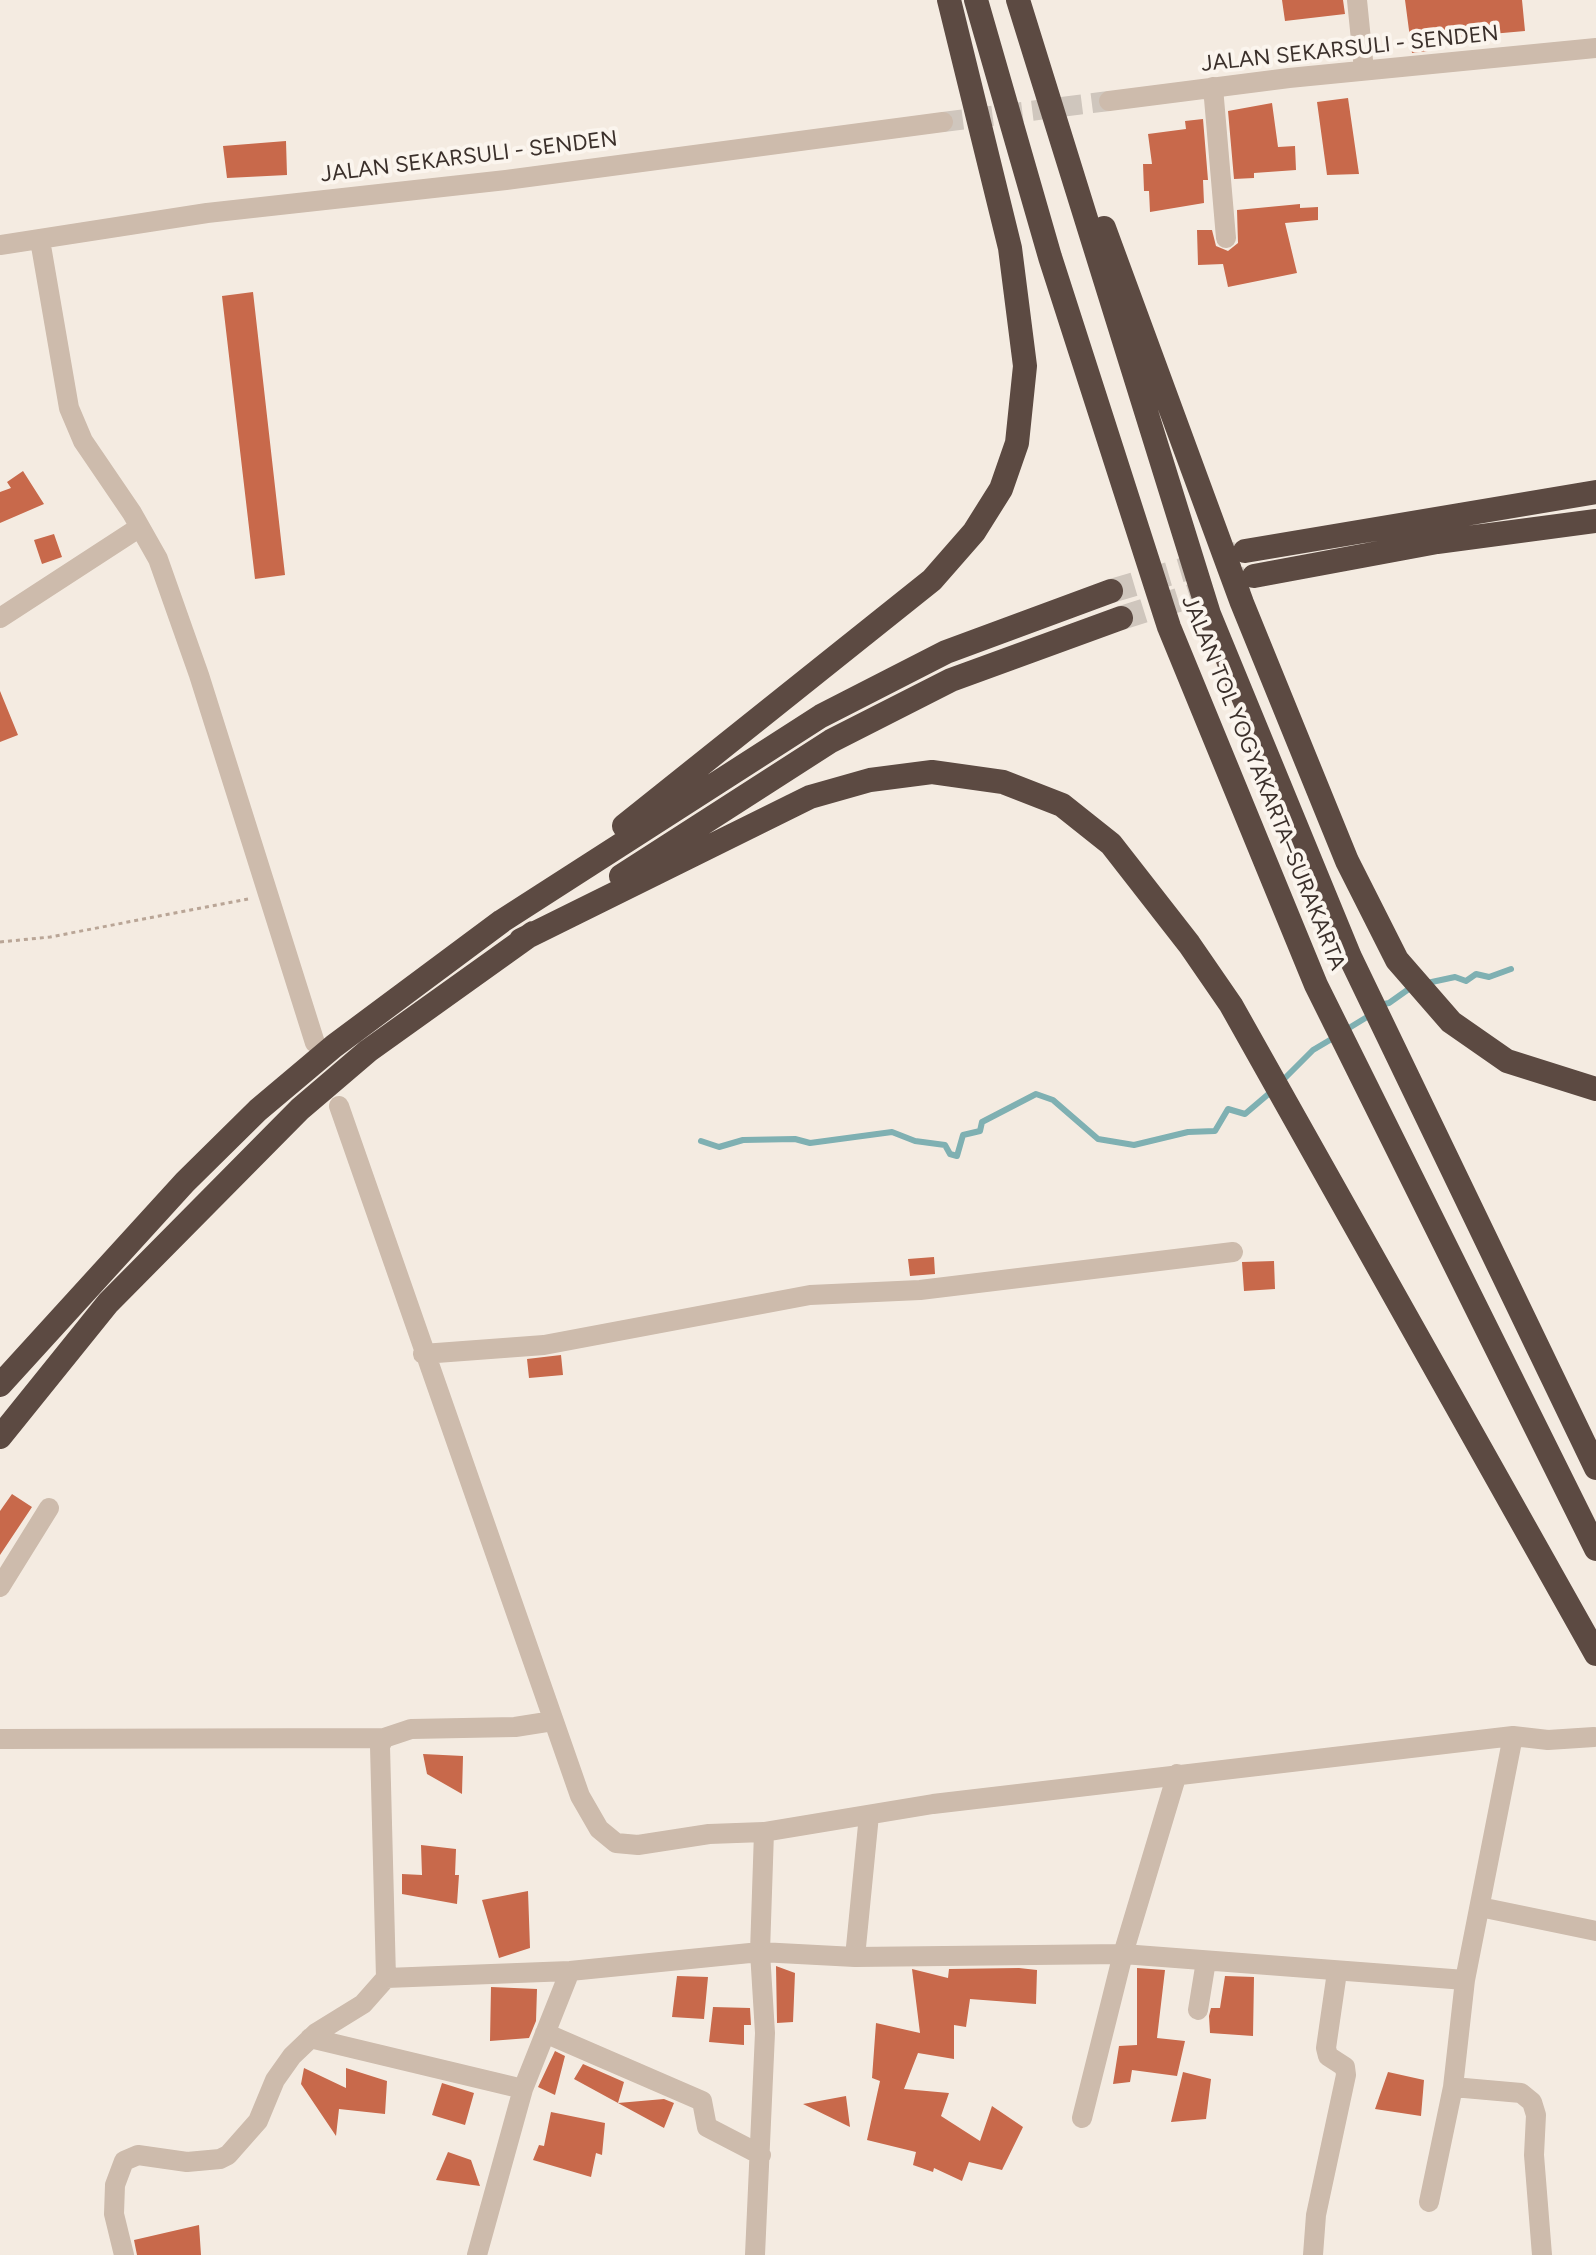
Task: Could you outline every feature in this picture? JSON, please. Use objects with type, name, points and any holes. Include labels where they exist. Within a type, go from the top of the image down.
[{"type":"highway","points":[[0,1385],[185,1182],[258,1110],[334,1046],[502,921],[806,684],[932,580],[974,532],[1001,489],[1017,443],[1025,366],[1010,248],[949,0]]},
{"type":"highway","name":"JALAN TOL YOGYAKARTA–SURAKARTA","points":[[976,0],[1050,257],[1169,627],[1316,985],[1596,1549]]},
{"type":"highway","points":[[1019,4],[1219,531],[1242,603],[1347,861],[1397,960],[1451,1022],[1507,1061],[1596,1089]]},
{"type":"highway","name":"JALAN TOL YOGYAKARTA–SURAKARTA","points":[[1019,4],[1209,614],[1350,957],[1596,1468]]},
{"type":"highway","points":[[1245,551],[1596,492]]},
{"type":"highway","points":[[1254,576],[1437,542],[1596,521]]},
{"type":"highway","points":[[502,921],[821,716],[946,652],[1111,591]]},
{"type":"highway","points":[[0,1437],[108,1303],[300,1109],[368,1051],[521,940],[831,741],[951,680],[1121,618]]},
{"type":"highway","points":[[521,940],[810,797],[870,780],[932,772],[1003,782],[1062,805],[1111,844],[1189,944],[1231,1005],[1596,1654]]},
{"type":"street","points":[[1357,0],[1364,70]]},
{"type":"street","name":"JALAN SEKARSULI - SENDEN","points":[[1109,101],[1364,70],[1596,48]]},
{"type":"street","points":[[1213,87],[1226,238]]},
{"type":"street","name":"JALAN SEKARSULI - SENDEN","points":[[0,245],[207,213],[506,180],[943,122]]},
{"type":"street","points":[[40,240],[69,408],[83,441],[158,559],[270,895],[315,1043]]},
{"type":"street","points":[[0,618],[140,527]]},
{"type":"street","points":[[339,1106],[553,1721],[585,1806],[599,1829],[616,1843],[638,1845],[709,1834],[764,1832],[1177,1774],[1513,1736],[1548,1740],[1594,1737]]},
{"type":"street","points":[[423,1354],[544,1345],[774,1299],[920,1290],[1233,1252]]},
{"type":"street","points":[[0,1587],[49,1508]]},
{"type":"street","points":[[0,1739],[384,1738],[411,1729],[503,1728],[553,1721]]},
{"type":"street","points":[[1429,2202],[1453,2087],[1465,1980],[1513,1736]]},
{"type":"street","points":[[124,2255],[114,2214],[117,2177],[124,2161],[138,2155],[187,2162],[220,2159],[228,2155],[258,2121],[275,2080],[310,2038],[363,2004],[386,1978],[380,1746],[384,1738]]},
{"type":"street","points":[[1082,2118],[1123,1954],[1177,1774]]},
{"type":"street","points":[[855,1957],[869,1815]]},
{"type":"street","points":[[755,2253],[765,2033],[760,1952],[764,1832]]},
{"type":"street","points":[[1480,1907],[1596,1931]]},
{"type":"street","points":[[386,1978],[570,1971],[760,1952],[855,1957],[1123,1954],[1465,1980]]},
{"type":"street","points":[[1198,2010],[1206,1961]]},
{"type":"street","points":[[477,2255],[523,2089],[570,1971]]},
{"type":"street","points":[[1313,2255],[1316,2215],[1346,2075],[1345,2067],[1328,2056],[1326,2048],[1337,1972]]},
{"type":"street","points":[[545,2033],[702,2101],[709,2128],[761,2155]]},
{"type":"street","points":[[310,2038],[523,2089]]},
{"type":"street","points":[[1453,2087],[1521,2093],[1532,2102],[1542,2255]]},
{"type":"path","points":[[0,942],[50,937],[270,895]]},
{"type":"building","points":[[1282,0],[1343,0],[1345,14],[1285,21]]},
{"type":"building","points":[[1405,0],[1522,0],[1525,31],[1480,35],[1480,40],[1428,46],[1428,51],[1412,53]]},
{"type":"building","points":[[1348,98],[1359,174],[1327,175],[1317,102]]},
{"type":"building","points":[[1272,103],[1278,147],[1295,146],[1296,170],[1254,173],[1254,178],[1234,179],[1228,111]]},
{"type":"building","points":[[1203,119],[1208,180],[1203,180],[1204,203],[1150,212],[1149,191],[1144,191],[1143,164],[1152,164],[1148,134],[1186,129],[1185,121]]},
{"type":"building","points":[[286,141],[287,175],[227,178],[223,146]]},
{"type":"building","points":[[1300,204],[1300,208],[1318,207],[1318,220],[1285,223],[1297,273],[1228,287],[1223,264],[1198,265],[1197,230],[1212,230],[1216,246],[1228,251],[1238,243],[1237,210]]},
{"type":"building","points":[[253,292],[285,575],[255,579],[222,296]]},
{"type":"building","points":[[23,471],[44,504],[0,523],[0,492],[11,488],[7,482]]},
{"type":"building","points":[[54,534],[62,557],[42,564],[34,540]]},
{"type":"building","points":[[0,691],[18,735],[0,742]]},
{"type":"building","points":[[934,1257],[935,1274],[910,1276],[908,1259]]},
{"type":"building","points":[[1274,1261],[1275,1289],[1244,1291],[1242,1262]]},
{"type":"building","points":[[561,1355],[563,1375],[529,1378],[527,1359]]},
{"type":"building","points":[[12,1494],[32,1507],[0,1555],[0,1511]]},
{"type":"building","points":[[423,1754],[463,1756],[462,1794],[427,1774]]},
{"type":"building","points":[[421,1845],[456,1849],[455,1875],[459,1875],[457,1904],[402,1894],[402,1874],[422,1875]]},
{"type":"building","points":[[528,1891],[530,1948],[499,1958],[482,1900]]},
{"type":"building","points":[[776,1966],[795,1973],[793,2022],[777,2023]]},
{"type":"building","points":[[1137,1968],[1165,1970],[1157,2038],[1185,2041],[1177,2076],[1132,2070],[1130,2082],[1113,2084],[1119,2046],[1137,2045]]},
{"type":"building","points":[[912,1969],[948,1978],[949,1969],[1037,1970],[1036,2004],[970,1999],[966,2027],[954,2025],[954,2059],[918,2053],[904,2089],[949,2093],[941,2116],[980,2141],[992,2106],[1023,2127],[1002,2170],[969,2162],[962,2181],[934,2168],[933,2172],[913,2165],[916,2152],[867,2140],[880,2081],[872,2078],[876,2023],[920,2033]]},
{"type":"building","points":[[677,1976],[708,1977],[704,2019],[672,2017]]},
{"type":"building","points":[[1225,1976],[1254,1977],[1253,2036],[1210,2033],[1211,2008],[1220,2008]]},
{"type":"building","points":[[491,1987],[537,1989],[536,2021],[529,2038],[490,2041]]},
{"type":"building","points":[[713,2007],[750,2008],[751,2025],[744,2025],[744,2045],[709,2042]]},
{"type":"building","points":[[555,2051],[565,2056],[555,2095],[538,2087]]},
{"type":"building","points":[[583,2064],[624,2082],[618,2103],[574,2079]]},
{"type":"building","points":[[304,2068],[346,2088],[346,2068],[387,2081],[385,2114],[339,2109],[336,2136],[301,2084]]},
{"type":"building","points":[[1183,2072],[1211,2079],[1206,2119],[1171,2122]]},
{"type":"building","points":[[1388,2072],[1424,2080],[1421,2116],[1375,2109]]},
{"type":"building","points":[[442,2083],[474,2093],[465,2125],[432,2115]]},
{"type":"building","points":[[846,2096],[850,2127],[803,2104]]},
{"type":"building","points":[[664,2099],[674,2103],[664,2128],[618,2103]]},
{"type":"building","points":[[551,2112],[605,2123],[602,2155],[596,2153],[591,2177],[533,2160],[539,2145],[544,2146]]},
{"type":"building","points":[[448,2152],[471,2160],[480,2186],[436,2180]]},
{"type":"building","points":[[199,2225],[201,2255],[137,2255],[134,2240]]},
{"type":"waterway","points":[[1427,983],[1455,977],[1466,981],[1476,974],[1489,977],[1511,969]]},
{"type":"waterway","points":[[1379,1005],[1389,1003],[1413,986]]},
{"type":"waterway","points":[[1344,1031],[1372,1014]]},
{"type":"waterway","points":[[1280,1083],[1313,1050],[1335,1037]]},
{"type":"waterway","points":[[701,1141],[719,1147],[743,1140],[795,1139],[810,1143],[892,1132],[915,1141],[945,1145],[950,1154],[957,1156],[963,1135],[980,1131],[982,1122],[1036,1094],[1053,1100],[1098,1139],[1134,1145],[1188,1132],[1215,1131],[1228,1109],[1245,1114],[1272,1091]]},
{"type":"tunnel","points":[[943,122],[1109,101]]},
{"type":"tunnel","points":[[1111,591],[1243,552]]},
{"type":"tunnel","points":[[1121,618],[1251,577]]}]
